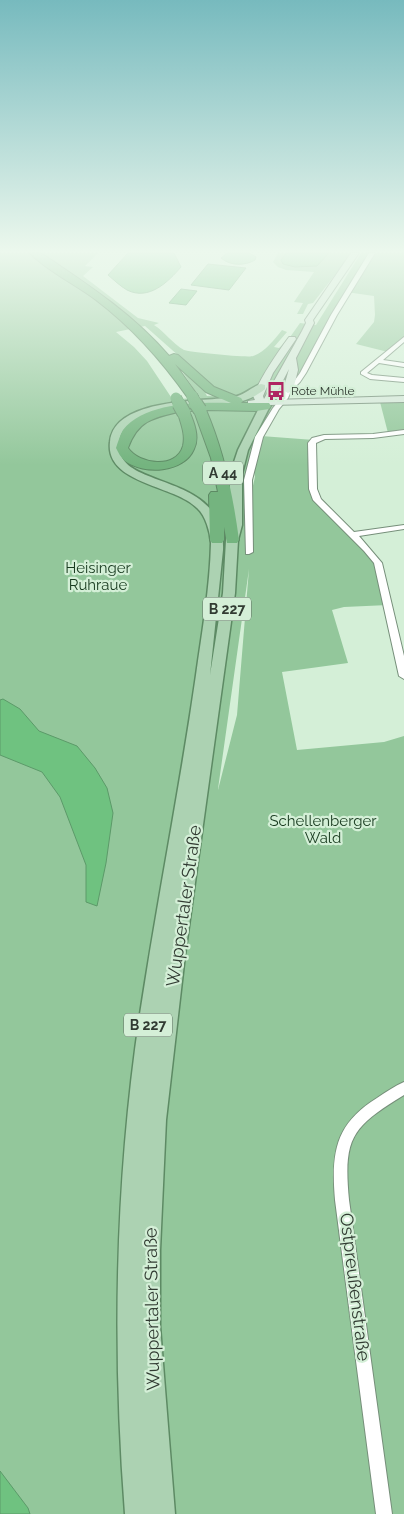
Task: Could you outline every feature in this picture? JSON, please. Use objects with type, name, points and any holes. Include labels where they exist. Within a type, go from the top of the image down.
[{"type":"highway","name":"A 44","points":[[126,324],[155,346],[191,411],[202,441],[218,501],[224,540]]},
{"type":"highway","name":"A 44","points":[[128,324],[183,397]]},
{"type":"highway","points":[[132,328],[147,333],[215,394],[228,401],[261,403]]},
{"type":"highway","points":[[183,397],[191,411],[191,439],[187,454],[183,458],[166,465],[149,465],[129,460],[123,453],[122,444],[126,434],[135,425],[152,415],[193,407],[256,407],[261,403]]},
{"type":"main road","points":[[261,403],[236,474],[236,525],[224,540],[199,503],[186,494],[132,472],[118,460],[113,444],[118,431],[125,424],[145,412],[174,404],[248,398],[262,387]]},
{"type":"main road","name":"Wuppertaler Straße","points":[[138,1514],[131,1421],[128,1318],[128,1263],[134,1142],[142,1067],[224,540]]},
{"type":"main road","name":"Wuppertaler Straße","points":[[162,1514],[149,1326],[152,1175],[162,1058],[229,593],[224,540]]},
{"type":"street","points":[[261,403],[258,398],[262,387],[276,361],[304,324]]},
{"type":"street","points":[[261,403],[291,357],[310,324]]},
{"type":"street","points":[[288,390],[298,381],[303,373],[329,324]]},
{"type":"street","points":[[404,339],[379,361],[364,371],[363,374],[374,378],[404,380]]},
{"type":"street","points":[[249,552],[248,480],[259,437],[280,402],[285,398],[288,390],[294,370],[291,357]]},
{"type":"street","points":[[379,361],[404,365]]},
{"type":"street","points":[[261,403],[404,399]]},
{"type":"street","points":[[404,432],[373,436],[324,437],[313,442],[315,494],[321,506],[374,557],[380,568],[401,646],[404,676]]},
{"type":"street","points":[[352,535],[404,527]]},
{"type":"street","name":"Ostpreußenstraße","points":[[384,1514],[341,1173],[341,1154],[346,1138],[355,1123],[404,1088]]},
{"type":"green space","points":[[0,324],[157,324],[154,325],[184,350],[230,356],[253,356],[265,349],[282,330],[287,332],[274,347],[279,348],[288,340],[300,324],[330,324],[307,371],[294,383],[293,378],[285,398],[275,408],[258,437],[249,463],[252,490],[255,477],[253,464],[261,436],[314,440],[311,449],[313,494],[315,500],[369,554],[375,563],[388,605],[344,607],[332,610],[348,663],[282,672],[297,750],[384,742],[404,736],[404,1514],[0,1514]],"holes":[[[145,326],[223,395],[207,396],[202,387],[183,368],[180,368],[199,397],[173,400],[147,361],[116,332]],[[249,569],[237,715],[218,790]]]},
{"type":"green space","points":[[373,324],[404,324],[404,337],[388,352],[356,344]]},
{"type":"green space","points":[[380,402],[404,402],[404,431],[388,433]]},
{"type":"shaded area","points":[[3,699],[20,709],[39,731],[77,746],[95,768],[107,788],[113,813],[106,863],[97,906],[86,902],[86,865],[60,797],[42,772],[0,755],[0,700]]},
{"type":"shaded area","points":[[0,1471],[28,1508],[30,1514],[0,1514]]},
{"type":"place","name":"Rote Mühle","points":[[276,391]]},
{"type":"park label","name":"Heisinger Ruhraue","points":[[98,576]]},
{"type":"park label","name":"Schellenberger Wald","points":[[323,830]]}]
